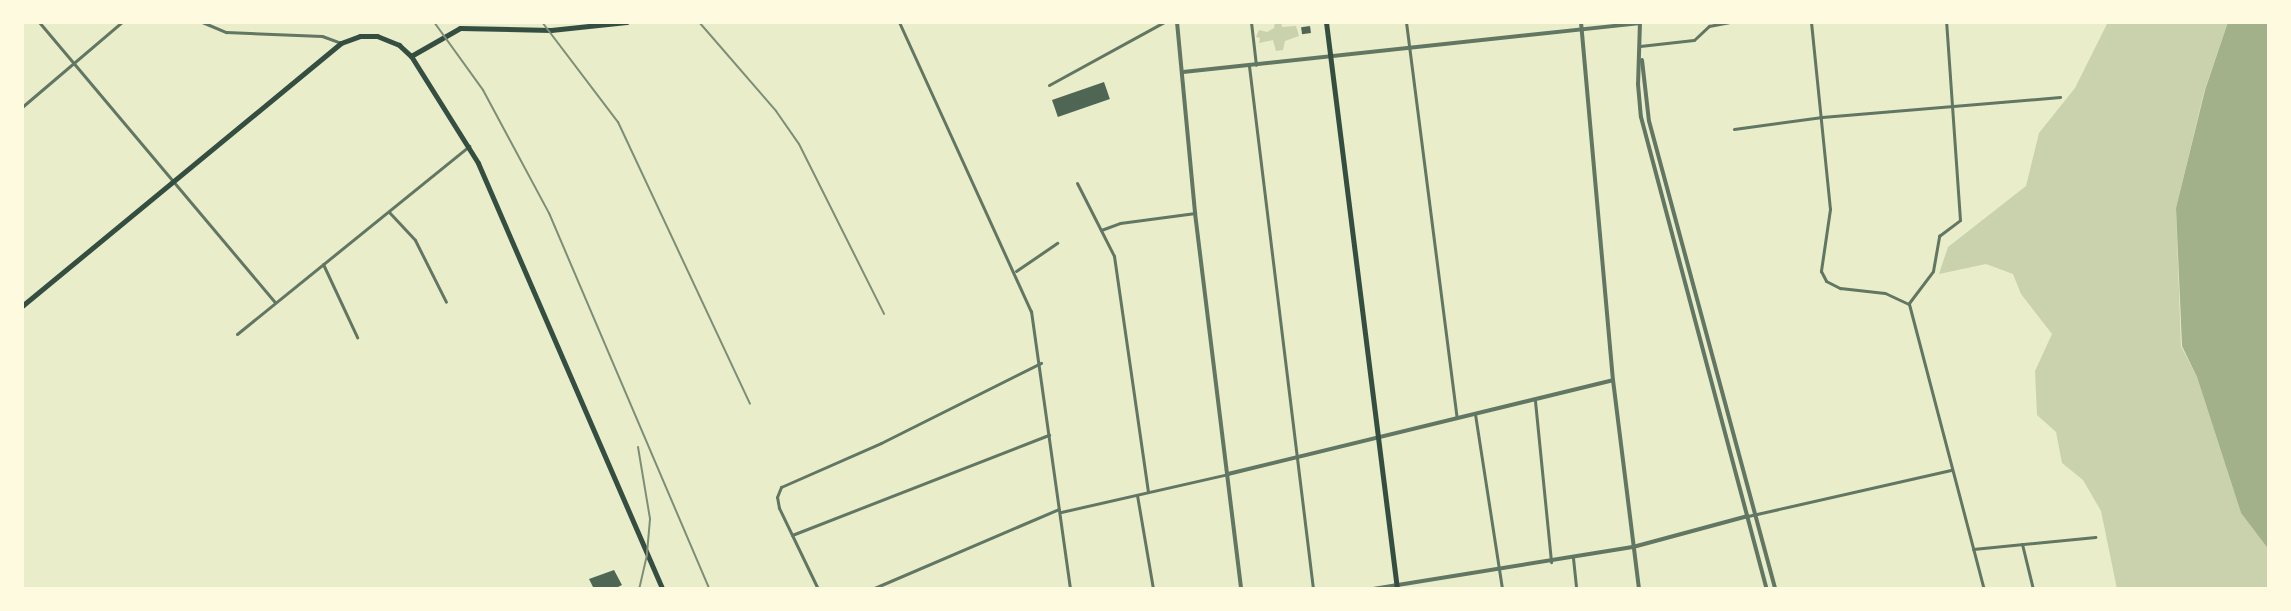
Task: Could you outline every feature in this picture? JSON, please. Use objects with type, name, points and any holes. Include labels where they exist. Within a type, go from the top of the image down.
[{"type":"main road","points":[[411,56],[445,35],[472,25],[551,30],[627,22]]},
{"type":"main road","points":[[1326,22],[1397,587]]},
{"type":"main road","points":[[22,306],[341,43],[360,36],[377,36],[399,45],[411,56],[469,146],[662,589]]},
{"type":"street","points":[[39,22],[176,180],[275,302]]},
{"type":"street","points":[[22,107],[122,22]]},
{"type":"street","points":[[202,22],[226,32],[322,36],[341,43]]},
{"type":"street","points":[[899,22],[1016,271],[1031,311],[1041,363],[1070,589]]},
{"type":"street","points":[[1049,85],[1164,22]]},
{"type":"street","points":[[1177,22],[1195,213],[1241,589]]},
{"type":"street","points":[[1251,22],[1256,65]]},
{"type":"street","points":[[1406,22],[1457,418]]},
{"type":"street","points":[[1640,46],[1694,40],[1709,26],[1729,22]]},
{"type":"street","points":[[1811,22],[1830,209],[1822,256],[1826,281],[1840,288],[1885,293],[1909,304]]},
{"type":"street","points":[[1909,304],[1933,271],[1939,236],[1960,220],[1946,22]]},
{"type":"street","points":[[1183,72],[1582,25],[1640,23],[1638,84],[1641,117],[1767,589]]},
{"type":"street","points":[[1582,25],[1613,380],[1639,589]]},
{"type":"street","points":[[1640,46],[1649,121],[1775,589]]},
{"type":"street","points":[[1249,66],[1313,589]]},
{"type":"street","points":[[1734,129],[1822,117],[2060,97]]},
{"type":"street","points":[[237,334],[469,146]]},
{"type":"street","points":[[1077,183],[1114,256],[1148,492]]},
{"type":"street","points":[[389,212],[415,240],[446,302]]},
{"type":"street","points":[[1100,230],[1120,223],[1195,213]]},
{"type":"street","points":[[1016,271],[1057,243]]},
{"type":"street","points":[[323,264],[357,337]]},
{"type":"street","points":[[1909,304],[1984,589]]},
{"type":"street","points":[[818,589],[777,497],[781,487],[881,443],[1041,363]]},
{"type":"street","points":[[872,589],[1061,510],[1228,474],[1613,380]]},
{"type":"street","points":[[1535,401],[1551,562]]},
{"type":"street","points":[[1475,414],[1502,589]]},
{"type":"street","points":[[792,535],[1050,434]]},
{"type":"street","points":[[1373,589],[1633,547],[1748,516],[1952,470]]},
{"type":"street","points":[[1137,495],[1153,589]]},
{"type":"street","points":[[1973,549],[2095,537]]},
{"type":"street","points":[[2022,544],[2033,589]]},
{"type":"street","points":[[1573,558],[1576,589]]},
{"type":"shaded area","points":[[1275,22],[1281,22],[1282,27],[1296,26],[1299,36],[1285,41],[1283,50],[1276,51],[1273,40],[1259,43],[1260,38],[1256,37],[1259,30],[1267,32],[1274,28]]},
{"type":"shaded area","points":[[2108,22],[2228,22],[2204,92],[2176,208],[2181,346],[2197,377],[2241,513],[2269,550],[2269,589],[2117,589],[2101,511],[2083,480],[2062,463],[2056,432],[2037,415],[2035,371],[2052,334],[2021,294],[2013,274],[1986,264],[1939,274],[1948,247],[2026,186],[2039,133],[2075,88]]},
{"type":"shaded area","points":[[2228,22],[2269,22],[2269,550],[2241,513],[2197,377],[2182,346],[2176,208],[2205,90]]},
{"type":"building","points":[[1310,26],[1311,33],[1302,34],[1301,27]]},
{"type":"building","points":[[1104,82],[1110,99],[1058,117],[1052,100]]},
{"type":"building","points":[[614,570],[622,585],[614,589],[594,589],[589,579]]},
{"type":"railway","points":[[434,22],[483,90],[549,213],[709,589]]},
{"type":"railway","points":[[542,22],[618,122],[750,404]]},
{"type":"railway","points":[[699,22],[776,111],[799,144],[884,314]]},
{"type":"railway","points":[[638,447],[650,519],[647,555],[639,589]]}]
